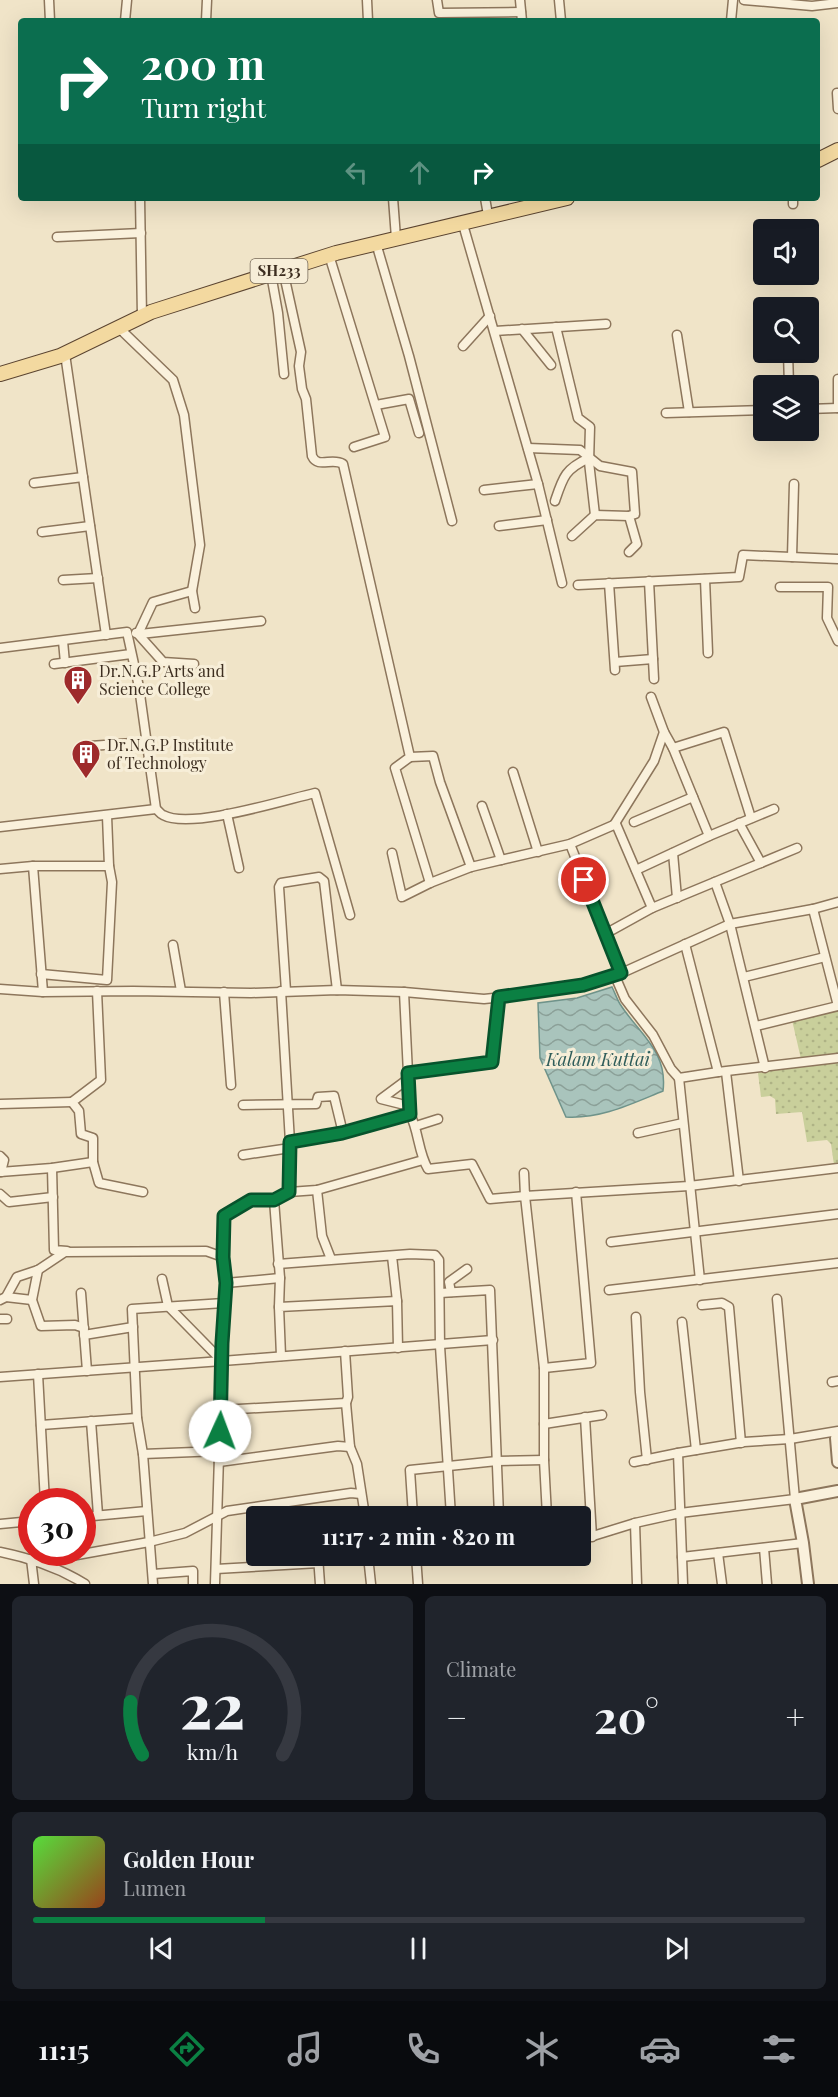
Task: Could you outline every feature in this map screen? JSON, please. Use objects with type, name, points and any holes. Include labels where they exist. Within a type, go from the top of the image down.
[{"type":"main road","points":[[820,158],[838,150]]},
{"type":"main road","points":[[820,159],[838,159]]},
{"type":"main road","name":"SH233","points":[[0,374],[65,354],[142,317],[329,255],[543,201]]},
{"type":"street","points":[[49,0],[50,18]]},
{"type":"street","points":[[124,18],[127,0]]},
{"type":"street","points":[[206,18],[207,0]]},
{"type":"street","points":[[367,0],[368,18]]},
{"type":"street","points":[[437,0],[439,13],[466,17],[521,17],[520,0]]},
{"type":"street","points":[[559,0],[561,18]]},
{"type":"street","points":[[732,18],[733,0]]},
{"type":"street","points":[[744,0],[797,2],[812,6],[837,2]]},
{"type":"street","points":[[837,93],[838,109]]},
{"type":"street","points":[[140,201],[142,317]]},
{"type":"street","points":[[393,201],[396,238]]},
{"type":"street","points":[[486,201],[488,215]]},
{"type":"street","points":[[462,221],[538,484],[562,583]]},
{"type":"street","points":[[57,237],[141,233]]},
{"type":"street","points":[[376,243],[409,356],[452,521]]},
{"type":"street","points":[[329,255],[385,436],[354,447]]},
{"type":"street","points":[[277,272],[278,313],[284,374]]},
{"type":"street","points":[[277,272],[301,352],[299,366],[302,389],[306,399],[312,456],[314,461],[319,463],[335,460],[343,464],[410,757]]},
{"type":"street","points":[[464,346],[490,316]]},
{"type":"street","points":[[495,331],[606,324]]},
{"type":"street","points":[[119,327],[173,380],[184,415],[200,545],[192,591],[195,608]]},
{"type":"street","points":[[556,327],[579,418],[590,427],[589,458],[595,515]]},
{"type":"street","points":[[522,329],[551,365]]},
{"type":"street","points":[[677,335],[689,412]]},
{"type":"street","points":[[65,354],[106,635]]},
{"type":"street","points":[[819,409],[838,408],[838,379]]},
{"type":"street","points":[[376,405],[409,399],[419,433]]},
{"type":"street","points":[[666,413],[753,410]]},
{"type":"street","points":[[528,448],[580,450],[600,466],[632,471],[635,514],[629,516],[595,515],[572,536]]},
{"type":"street","points":[[555,501],[565,474],[575,464],[589,458]]},
{"type":"street","points":[[34,483],[83,477]]},
{"type":"street","points":[[484,490],[538,484]]},
{"type":"street","points":[[792,557],[794,484]]},
{"type":"street","points":[[629,516],[637,544],[629,552]]},
{"type":"street","points":[[499,526],[547,519]]},
{"type":"street","points":[[42,532],[90,526]]},
{"type":"street","points":[[578,585],[739,577],[743,555],[838,559]]},
{"type":"street","points":[[63,580],[98,578]]},
{"type":"street","points":[[705,579],[708,653]]},
{"type":"street","points":[[649,581],[654,680]]},
{"type":"street","points":[[609,583],[615,666],[653,659]]},
{"type":"street","points":[[780,587],[828,587],[827,618],[838,641]]},
{"type":"street","points":[[138,634],[153,602],[192,591]]},
{"type":"street","points":[[827,618],[838,617]]},
{"type":"street","points":[[0,648],[106,635],[138,634],[261,621]]},
{"type":"street","points":[[127,633],[139,687],[156,809],[164,816],[181,819],[212,818],[315,793],[350,915]]},
{"type":"street","points":[[138,634],[163,662],[194,664]]},
{"type":"street","points":[[63,641],[65,663]]},
{"type":"street","points":[[54,664],[132,654]]},
{"type":"street","points":[[651,697],[709,836]]},
{"type":"street","points":[[392,853],[402,897],[471,867],[570,844],[614,825],[654,761],[664,732]]},
{"type":"street","points":[[673,748],[723,732],[752,818]]},
{"type":"street","points":[[90,746],[147,742]]},
{"type":"street","points":[[430,883],[395,768],[410,757],[433,756],[471,867]]},
{"type":"street","points":[[513,772],[538,852]]},
{"type":"street","points":[[634,822],[693,797]]},
{"type":"street","points":[[482,806],[501,861]]},
{"type":"street","points":[[0,827],[156,809]]},
{"type":"street","points":[[636,870],[709,836],[774,810]]},
{"type":"street","points":[[227,814],[239,868]]},
{"type":"street","points":[[41,974],[107,980],[112,882],[107,816]]},
{"type":"street","points":[[740,823],[760,863]]},
{"type":"street","points":[[614,825],[616,824],[652,908]]},
{"type":"street","points":[[570,844],[605,934],[625,999],[653,1035],[671,1069],[679,1078],[700,1280]]},
{"type":"street","points":[[605,934],[676,897],[798,848]]},
{"type":"street","points":[[673,853],[676,897]]},
{"type":"street","points":[[0,869],[33,866],[109,866]]},
{"type":"street","points":[[33,866],[43,992]]},
{"type":"street","points":[[289,1192],[290,1145],[279,887],[281,883],[322,877],[337,990]]},
{"type":"street","points":[[715,882],[730,924],[765,1068]]},
{"type":"street","points":[[0,989],[43,992],[337,990],[405,992],[484,999],[583,985],[618,974],[730,924],[813,909],[838,902]]},
{"type":"street","points":[[756,1026],[838,1006],[813,909]]},
{"type":"street","points":[[173,945],[181,991]]},
{"type":"street","points":[[685,945],[722,1072],[739,1181]]},
{"type":"street","points":[[744,977],[825,957]]},
{"type":"street","points":[[0,1104],[72,1102],[101,1080],[97,991]]},
{"type":"street","points":[[224,992],[231,1085]]},
{"type":"street","points":[[405,992],[410,1110],[423,1160],[428,1169],[472,1164],[490,1198],[689,1186],[838,1168]]},
{"type":"street","points":[[410,1110],[381,1099],[408,1076],[492,1062],[499,997]]},
{"type":"street","points":[[679,1078],[838,1058]]},
{"type":"street","points":[[243,1105],[315,1104],[318,1097],[333,1096],[343,1132]]},
{"type":"street","points":[[72,1102],[80,1111],[81,1134],[93,1138],[93,1162],[99,1183],[143,1192]]},
{"type":"street","points":[[243,1155],[343,1132],[410,1110]]},
{"type":"street","points":[[416,1126],[438,1119]]},
{"type":"street","points":[[638,1133],[683,1124]]},
{"type":"street","points":[[0,1156],[4,1160],[1,1172],[93,1162]]},
{"type":"street","points":[[215,1584],[226,1283],[223,1257],[224,1216],[251,1200],[274,1200],[289,1192],[317,1190],[423,1160]]},
{"type":"street","points":[[52,1168],[54,1250],[67,1252],[206,1251],[223,1257]]},
{"type":"street","points":[[524,1173],[543,1368],[546,1506]]},
{"type":"street","points":[[317,1190],[322,1236],[331,1259]]},
{"type":"street","points":[[543,1368],[591,1363],[576,1192]]},
{"type":"street","points":[[0,1194],[9,1202],[53,1197]]},
{"type":"street","points":[[274,1200],[280,1278],[281,1356]]},
{"type":"street","points":[[611,1242],[838,1214]]},
{"type":"street","points":[[32,1300],[3,1298],[17,1277],[38,1270],[67,1252]]},
{"type":"street","points":[[278,1264],[392,1256],[435,1255],[440,1260],[440,1346],[451,1506]]},
{"type":"street","points":[[392,1256],[397,1301],[398,1348]]},
{"type":"street","points":[[609,1290],[838,1263]]},
{"type":"street","points":[[451,1292],[449,1282],[467,1269]]},
{"type":"street","points":[[38,1270],[32,1300],[42,1326],[75,1325],[84,1332],[133,1327]]},
{"type":"street","points":[[226,1283],[280,1278]]},
{"type":"street","points":[[162,1279],[168,1306],[222,1361]]},
{"type":"street","points":[[440,1293],[490,1290],[499,1506]]},
{"type":"street","points":[[81,1293],[87,1371]]},
{"type":"street","points":[[777,1299],[795,1499],[808,1584]]},
{"type":"street","points":[[279,1303],[300,1306],[397,1301]]},
{"type":"street","points":[[153,1584],[143,1454],[137,1418],[132,1309],[224,1303]]},
{"type":"street","points":[[702,1305],[722,1303],[728,1304],[729,1307],[741,1443]]},
{"type":"street","points":[[636,1317],[647,1460]]},
{"type":"street","points":[[682,1322],[696,1450]]},
{"type":"street","points":[[0,1377],[440,1346],[493,1340]]},
{"type":"street","points":[[345,1351],[350,1447],[357,1464],[363,1506]]},
{"type":"street","points":[[38,1374],[44,1488]]},
{"type":"street","points":[[221,1410],[346,1402]]},
{"type":"street","points":[[544,1424],[602,1414]]},
{"type":"street","points":[[585,1417],[592,1538],[635,1523],[680,1513],[795,1499],[838,1491]]},
{"type":"street","points":[[41,1425],[137,1418]]},
{"type":"street","points":[[91,1421],[98,1515],[147,1511]]},
{"type":"street","points":[[634,1462],[741,1443],[838,1432],[836,1438],[838,1462]]},
{"type":"street","points":[[219,1462],[338,1446],[350,1447]]},
{"type":"street","points":[[143,1454],[220,1451]]},
{"type":"street","points":[[678,1453],[683,1584]]},
{"type":"street","points":[[412,1506],[410,1470],[497,1461],[544,1460]]},
{"type":"street","points":[[96,1551],[185,1533],[227,1511],[351,1493],[361,1494]]},
{"type":"street","points":[[0,1524],[18,1522]]},
{"type":"street","points":[[635,1523],[637,1584]]},
{"type":"street","points":[[682,1557],[803,1543]]},
{"type":"street","points":[[764,1548],[767,1584]]},
{"type":"street","points":[[0,1552],[18,1557]]},
{"type":"street","points":[[718,1553],[722,1584]]},
{"type":"street","points":[[34,1566],[34,1584]]},
{"type":"street","points":[[47,1566],[70,1575],[84,1584]]},
{"type":"street","points":[[216,1569],[247,1566]]},
{"type":"street","points":[[319,1566],[320,1584]]},
{"type":"street","points":[[369,1566],[371,1584]]},
{"type":"street","points":[[417,1566],[418,1584]]},
{"type":"street","points":[[153,1574],[193,1571],[192,1584]]},
{"type":"green space","points":[[838,1008],[838,1053],[801,1059],[792,1020]]},
{"type":"green space","points":[[838,1061],[838,1165],[834,1165],[831,1144],[827,1140],[807,1142],[802,1112],[776,1114],[775,1099],[770,1096],[761,1097],[758,1073]]},
{"type":"water","name":"Kalam Kuttai","points":[[612,987],[620,1004],[657,1054],[663,1077],[663,1091],[604,1113],[566,1117],[540,1058],[538,1003],[577,998]]},
{"type":"place","name":"Dr.N.G.P Arts and Science College","points":[[78,706]]},
{"type":"place","name":"Dr.N.G.P Institute of Technology","points":[[86,780]]},
{"type":"route","points":[[220,1431],[226,1283],[223,1257],[224,1216],[251,1200],[274,1200],[289,1192],[290,1142],[342,1133],[410,1114],[408,1073],[492,1062],[499,997],[583,985],[621,973],[584,880]]}]
